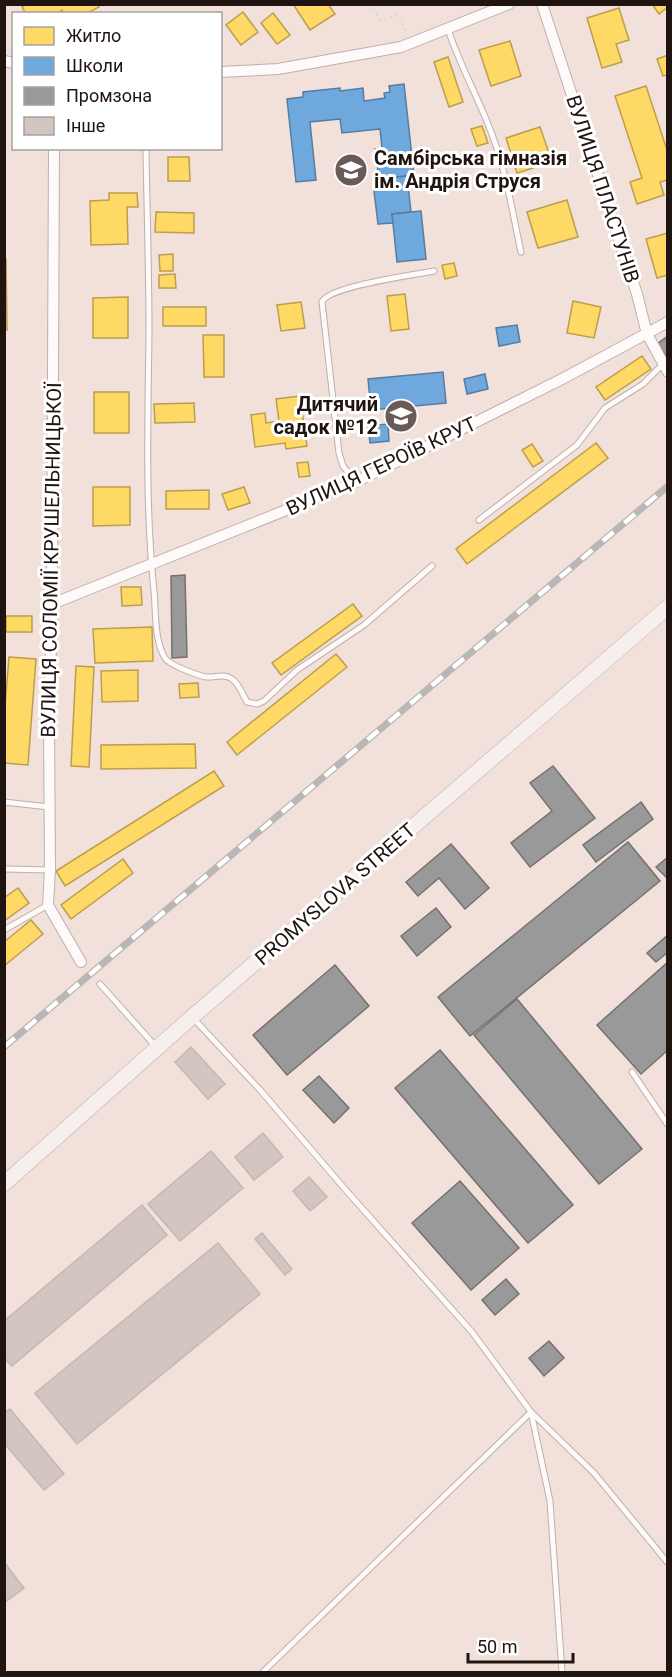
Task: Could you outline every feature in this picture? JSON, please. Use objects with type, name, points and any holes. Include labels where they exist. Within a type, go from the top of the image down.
[{"type":"street","points":[[222,72],[278,69],[401,47],[509,4]]},
{"type":"street","name":"ВУЛИЦЯ ПЛАСТУНІВ","points":[[542,4],[637,294],[647,334],[665,369]]},
{"type":"street","name":"ВУЛИЦЯ СОЛОМІЇ КРУШЕЛЬНИЦЬКОЇ","points":[[48,905],[54,150]]},
{"type":"street","name":"ВУЛИЦЯ ГЕРОЇВ КРУТ","points":[[52,604],[356,482],[668,322]]},
{"type":"street","name":"PROMYSLOVA STREET","points":[[4,1184],[192,1017],[668,607]]},
{"type":"street","points":[[48,905],[81,962]]},
{"type":"lane","points":[[448,29],[456,53],[495,142],[521,252]]},
{"type":"lane","points":[[146,151],[149,330],[148,492],[151,566],[159,639],[165,658],[170,663],[192,673],[206,677],[230,678],[236,682],[247,702],[257,704],[264,701],[297,670],[364,625],[432,566]]},
{"type":"lane","points":[[356,482],[343,465],[339,453],[331,395],[323,298],[332,292],[434,271]]},
{"type":"lane","points":[[479,520],[577,445],[605,408],[665,369]]},
{"type":"lane","points":[[4,802],[49,807]]},
{"type":"lane","points":[[4,869],[50,870]]},
{"type":"lane","points":[[4,930],[48,905]]},
{"type":"lane","points":[[100,984],[158,1049]]},
{"type":"lane","points":[[192,1017],[261,1091],[472,1332],[531,1412],[594,1473],[668,1563]]},
{"type":"lane","points":[[632,1072],[668,1125]]},
{"type":"lane","points":[[263,1672],[531,1412]]},
{"type":"lane","points":[[531,1412],[550,1501],[562,1672]]},
{"type":"path","points":[[370,4],[381,21],[398,15],[412,43]]},
{"type":"building: Житло","points":[[27,4],[98,4],[99,7],[90,12],[63,12],[62,10],[59,12],[25,12],[22,7]]},
{"type":"building: Житло","points":[[293,4],[328,4],[335,14],[310,30]]},
{"type":"building: Житло","points":[[652,4],[668,4],[668,7],[659,14]]},
{"type":"building: Житло","points":[[619,8],[629,40],[616,44],[622,62],[602,68],[587,18]]},
{"type":"building: Житло","points":[[243,12],[258,32],[241,45],[226,25]]},
{"type":"building: Житло","points":[[273,13],[290,35],[277,44],[261,23]]},
{"type":"building: Житло","points":[[510,41],[521,76],[491,86],[479,50]]},
{"type":"building: Житло","points":[[668,55],[668,75],[663,76],[657,59]]},
{"type":"building: Житло","points":[[448,57],[463,102],[449,107],[434,62]]},
{"type":"building: Житло","points":[[646,86],[668,153],[668,180],[660,182],[664,195],[637,204],[630,182],[642,178],[615,96]]},
{"type":"building: Житло","points":[[482,126],[488,143],[477,146],[471,129]]},
{"type":"building: Житло","points":[[540,127],[552,162],[517,173],[506,138]]},
{"type":"building: Житло","points":[[168,157],[189,157],[190,181],[168,181]]},
{"type":"building: Житло","points":[[109,193],[137,193],[138,207],[127,207],[128,244],[91,245],[90,201],[109,200]]},
{"type":"building: Житло","points":[[567,200],[578,237],[538,248],[527,212]]},
{"type":"building: Житло","points":[[156,212],[194,213],[194,233],[155,232]]},
{"type":"building: Житло","points":[[668,233],[668,275],[657,278],[646,239]]},
{"type":"building: Житло","points":[[173,254],[173,271],[160,271],[159,255]]},
{"type":"building: Житло","points":[[4,259],[6,259],[7,330],[4,330]]},
{"type":"building: Житло","points":[[454,263],[457,276],[445,279],[442,265]]},
{"type":"building: Житло","points":[[175,274],[176,288],[159,288],[159,275]]},
{"type":"building: Житло","points":[[405,294],[409,329],[391,331],[387,296]]},
{"type":"building: Житло","points":[[128,297],[128,338],[93,338],[93,298]]},
{"type":"building: Житло","points":[[573,301],[601,307],[594,338],[567,333]]},
{"type":"building: Житло","points":[[301,302],[305,328],[281,331],[277,305]]},
{"type":"building: Житло","points":[[163,307],[206,307],[206,326],[163,326]]},
{"type":"building: Житло","points":[[203,335],[224,335],[224,377],[204,377]]},
{"type":"building: Житло","points":[[642,356],[651,369],[605,400],[596,387]]},
{"type":"building: Житло","points":[[94,392],[129,392],[129,433],[94,433]]},
{"type":"building: Житло","points":[[300,396],[307,446],[286,449],[285,443],[255,447],[251,415],[265,413],[266,423],[279,421],[276,399]]},
{"type":"building: Житло","points":[[194,403],[195,422],[155,423],[154,404]]},
{"type":"building: Житло","points":[[596,443],[608,458],[467,564],[456,549]]},
{"type":"building: Житло","points":[[532,444],[543,461],[533,467],[522,450]]},
{"type":"building: Житло","points":[[308,462],[310,476],[299,477],[297,463]]},
{"type":"building: Житло","points":[[93,487],[130,487],[130,525],[93,526]]},
{"type":"building: Житло","points":[[244,487],[250,503],[228,510],[222,494]]},
{"type":"building: Житло","points":[[209,490],[209,509],[166,509],[166,491]]},
{"type":"building: Житло","points":[[121,587],[141,587],[142,605],[122,606]]},
{"type":"building: Житло","points":[[353,604],[362,616],[281,675],[272,663]]},
{"type":"building: Житло","points":[[6,616],[32,616],[32,632],[6,632]]},
{"type":"building: Житло","points":[[152,627],[153,661],[95,663],[93,629]]},
{"type":"building: Житло","points":[[336,654],[347,667],[237,755],[227,742]]},
{"type":"building: Житло","points":[[9,657],[36,659],[28,765],[4,763],[4,718]]},
{"type":"building: Житло","points":[[76,666],[94,667],[89,767],[71,766]]},
{"type":"building: Житло","points":[[138,670],[138,701],[102,702],[101,671]]},
{"type":"building: Житло","points":[[198,683],[199,697],[180,698],[179,684]]},
{"type":"building: Житло","points":[[195,744],[196,768],[101,769],[101,745]]},
{"type":"building: Житло","points":[[214,771],[224,786],[65,886],[56,871]]},
{"type":"building: Житло","points":[[123,859],[133,873],[71,919],[61,905]]},
{"type":"building: Житло","points":[[18,888],[29,903],[4,921],[4,898]]},
{"type":"building: Житло","points":[[31,920],[43,934],[4,966],[4,942]]},
{"type":"building: Школи","points":[[404,84],[414,175],[379,179],[375,149],[382,148],[380,129],[342,133],[340,119],[310,122],[316,180],[296,182],[287,99],[303,97],[303,92],[363,88],[364,101],[385,98],[384,93],[390,92],[389,86]]},
{"type":"building: Школи","points":[[407,176],[411,212],[392,214],[393,223],[378,224],[374,191],[380,190],[379,179]]},
{"type":"building: Школи","points":[[421,211],[426,259],[397,262],[392,214]]},
{"type":"building: Школи","points":[[517,325],[520,342],[499,346],[496,328]]},
{"type":"building: Школи","points":[[443,372],[446,403],[371,410],[368,379]]},
{"type":"building: Школи","points":[[485,374],[488,389],[467,394],[464,379]]},
{"type":"building: Школи","points":[[388,424],[389,441],[370,443],[368,426]]},
{"type":"building: Промзона","points":[[668,336],[668,358],[657,344]]},
{"type":"building: Промзона","points":[[185,575],[187,657],[172,658],[171,576]]},
{"type":"building: Промзона","points":[[553,766],[595,818],[530,867],[511,843],[552,811],[530,783]]},
{"type":"building: Промзона","points":[[641,802],[653,819],[596,862],[583,845]]},
{"type":"building: Промзона","points":[[628,842],[660,881],[470,1036],[438,997]]},
{"type":"building: Промзона","points":[[451,844],[489,888],[465,909],[439,878],[418,896],[406,882]]},
{"type":"building: Промзона","points":[[668,857],[668,878],[667,878],[656,867]]},
{"type":"building: Промзона","points":[[436,908],[451,927],[417,956],[401,936]]},
{"type":"building: Промзона","points":[[668,935],[668,952],[656,962],[647,953]]},
{"type":"building: Промзона","points":[[668,962],[668,1050],[641,1074],[597,1025]]},
{"type":"building: Промзона","points":[[335,965],[369,1006],[287,1075],[253,1035]]},
{"type":"building: Промзона","points":[[517,999],[642,1149],[599,1184],[474,1035]]},
{"type":"building: Промзона","points":[[440,1050],[573,1205],[528,1243],[395,1088]]},
{"type":"building: Промзона","points":[[319,1076],[349,1108],[334,1123],[303,1090]]},
{"type":"building: Промзона","points":[[460,1181],[519,1248],[471,1290],[412,1223]]},
{"type":"building: Промзона","points":[[506,1279],[519,1294],[495,1315],[482,1300]]},
{"type":"building: Промзона","points":[[549,1341],[564,1358],[544,1376],[529,1358]]},
{"type":"building: Інше","points":[[191,1047],[225,1084],[208,1099],[175,1062]]},
{"type":"building: Інше","points":[[263,1133],[283,1157],[254,1180],[235,1157]]},
{"type":"building: Інше","points":[[211,1151],[243,1188],[180,1241],[148,1204]]},
{"type":"building: Інше","points":[[309,1177],[327,1197],[310,1211],[293,1191]]},
{"type":"building: Інше","points":[[142,1205],[167,1235],[12,1366],[4,1358],[4,1321]]},
{"type":"building: Інше","points":[[262,1233],[292,1269],[285,1275],[255,1239]]},
{"type":"building: Інше","points":[[218,1243],[260,1294],[77,1444],[35,1393]]},
{"type":"building: Інше","points":[[10,1409],[64,1474],[44,1490],[4,1443],[4,1413]]},
{"type":"building: Інше","points":[[4,1562],[24,1588],[4,1603]]},
{"type":"railway","points":[[4,1047],[668,486]]},
{"type":"place","name":"Самбірська гімназія ім. Андрія Струся","points":[[351,170]]},
{"type":"place","name":"Дитячий садок №12","points":[[401,416]]}]
